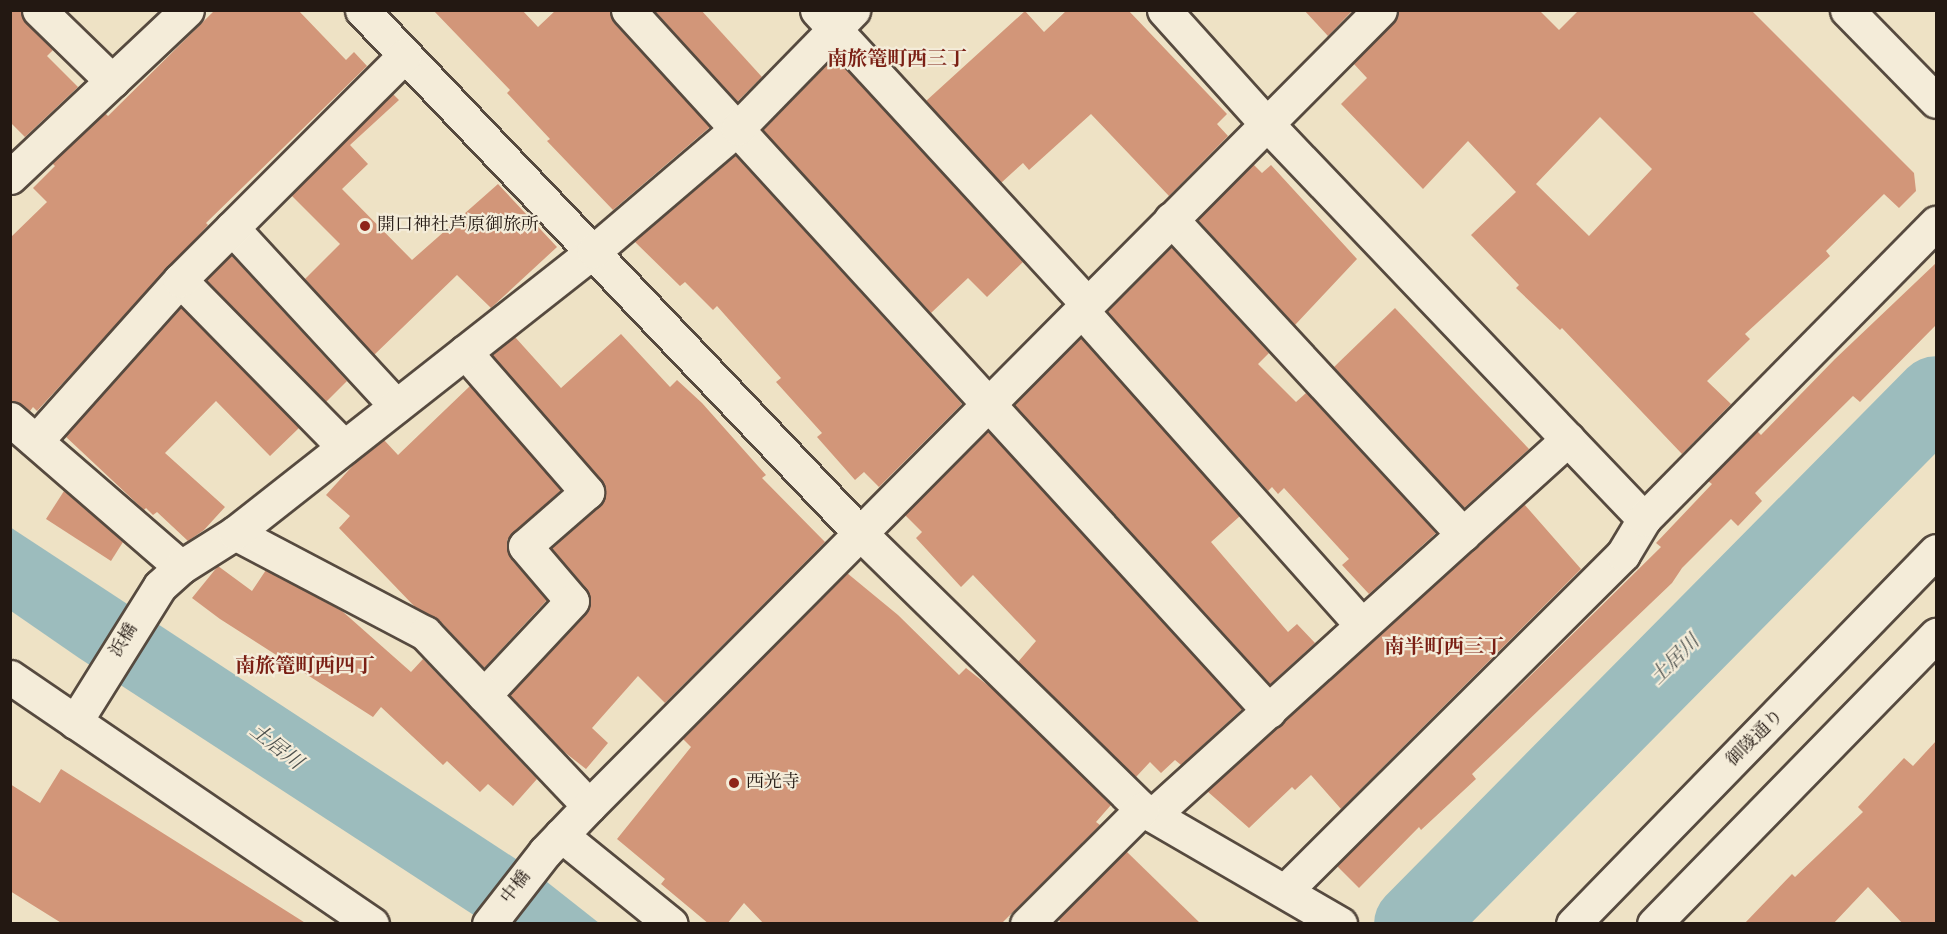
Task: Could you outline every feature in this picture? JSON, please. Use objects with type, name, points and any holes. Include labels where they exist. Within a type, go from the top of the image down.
[{"type":"street","points":[[39,10],[112,81]]},
{"type":"street","points":[[10,177],[187,10]]},
{"type":"street","points":[[362,10],[594,250],[862,535],[1148,812],[1286,890],[1340,924]]},
{"type":"street","points":[[628,10],[991,403],[1269,711]]},
{"type":"street","points":[[1164,10],[1265,122],[1644,519]]},
{"type":"street","name":"中橋","points":[[489,924],[553,844],[589,806],[862,535],[1265,122],[1380,10]]},
{"type":"street","points":[[1847,10],[1936,101]]},
{"type":"street","points":[[10,419],[36,441],[170,577],[235,533],[594,250],[738,128],[835,17],[1362,626]]},
{"type":"street","points":[[36,441],[180,280],[405,55]]},
{"type":"street","points":[[1171,219],[1463,534]]},
{"type":"street","points":[[1286,890],[1623,554],[1644,519],[1936,223]]},
{"type":"street","points":[[232,228],[396,406]]},
{"type":"street","points":[[180,280],[344,447]]},
{"type":"street","points":[[465,352],[587,492],[525,546],[572,601],[484,695]]},
{"type":"street","points":[[1027,924],[1148,812],[1269,711],[1568,439]]},
{"type":"street","points":[[235,533],[425,633],[589,806]]},
{"type":"street","name":"御陵通り","points":[[1573,924],[1936,551]]},
{"type":"street","name":"浜橋","points":[[83,708],[170,577]]},
{"type":"street","points":[[1654,924],[1936,635]]},
{"type":"street","points":[[10,677],[83,708],[372,924]]},
{"type":"street","points":[[553,844],[671,924]]},
{"type":"water","points":[[10,527],[528,867],[599,923],[486,923],[79,658],[11,611]]},
{"type":"building","points":[[10,10],[21,10],[26,23],[53,50],[47,56],[78,87],[25,137],[10,122]]},
{"type":"building","points":[[215,10],[298,10],[346,60],[354,52],[367,66],[206,223],[208,225],[37,411],[33,407],[30,411],[10,401],[10,238],[47,202],[33,188],[55,166],[52,163],[105,113],[108,116]]},
{"type":"building","points":[[433,10],[522,10],[538,27],[556,10],[610,10],[614,23],[710,127],[613,210],[547,141],[550,139],[507,93],[510,90]]},
{"type":"building","points":[[654,10],[701,10],[762,77],[737,102]]},
{"type":"building","points":[[1067,10],[1128,10],[1227,114],[1217,124],[1228,136],[1169,196],[1091,114],[1029,170],[1023,163],[1001,183],[926,101],[1025,11],[1044,32]]},
{"type":"building","points":[[1304,10],[1353,10],[1328,36]]},
{"type":"building","points":[[1398,10],[1539,10],[1559,30],[1579,10],[1751,10],[1914,173],[1916,191],[1899,208],[1884,194],[1826,251],[1830,256],[1745,334],[1750,339],[1707,381],[1731,404],[1682,454],[1562,328],[1560,330],[1516,288],[1519,285],[1471,235],[1516,192],[1468,141],[1423,189],[1341,104],[1367,78],[1353,63],[1393,23]],"holes":[[[1600,117],[1652,169],[1589,236],[1536,184]]]},
{"type":"building","points":[[834,56],[1023,262],[987,297],[968,278],[931,313],[763,130]]},
{"type":"building","points":[[393,94],[399,100],[350,145],[368,164],[342,189],[412,260],[498,184],[557,247],[491,308],[457,275],[374,355],[305,279],[340,244],[291,195]]},
{"type":"building","points":[[735,155],[962,404],[879,487],[864,472],[855,480],[817,437],[822,433],[776,382],[781,378],[717,306],[713,310],[685,282],[680,286],[634,241]]},
{"type":"building","points":[[1253,164],[1262,173],[1271,165],[1357,259],[1295,325],[1198,220]]},
{"type":"building","points":[[1171,247],[1269,353],[1258,364],[1296,402],[1306,393],[1436,533],[1369,594],[1342,565],[1349,559],[1284,488],[1278,494],[1272,487],[1268,491],[1107,311]]},
{"type":"building","points":[[231,255],[347,381],[326,402],[206,280]]},
{"type":"building","points":[[1936,263],[1936,325],[1860,402],[1853,396],[1755,493],[1762,501],[1738,526],[1731,519],[1682,568],[1672,583],[1472,774],[1476,779],[1421,830],[1419,827],[1359,888],[1337,866],[1661,547],[1656,543],[1712,484],[1708,481],[1757,431],[1761,435],[1835,359]]},
{"type":"building","points":[[181,307],[299,428],[270,456],[216,401],[165,453],[225,507],[204,530],[188,541],[157,512],[153,515],[146,508],[144,510],[65,436]]},
{"type":"building","points":[[1395,308],[1529,449],[1464,508],[1334,367]]},
{"type":"building","points":[[621,334],[670,387],[677,380],[702,403],[766,475],[762,478],[825,542],[665,703],[638,676],[592,728],[608,743],[586,769],[563,751],[510,695],[590,606],[587,589],[551,548],[599,506],[605,488],[492,355],[515,337],[561,388]]},
{"type":"building","points":[[1081,338],[1240,516],[1211,542],[1288,632],[1297,624],[1315,643],[1270,684],[1014,405]]},
{"type":"building","points":[[470,386],[561,490],[507,540],[510,558],[547,600],[484,668],[439,620],[415,607],[339,528],[350,516],[326,495],[357,461],[384,440],[398,455]]},
{"type":"building","points":[[988,431],[1242,709],[1181,765],[1175,760],[1161,773],[1150,762],[1136,777],[1018,662],[1036,641],[973,575],[961,587],[916,538],[922,532],[905,515]]},
{"type":"building","points":[[64,491],[123,542],[111,561],[46,519]]},
{"type":"building","points":[[1524,504],[1581,569],[1341,809],[1311,775],[1295,790],[1292,787],[1249,828],[1207,791]]},
{"type":"building","points":[[218,566],[252,591],[266,570],[342,611],[411,672],[423,659],[537,779],[513,806],[488,784],[480,792],[447,761],[443,765],[381,707],[373,717],[220,619],[192,598]]},
{"type":"building","points":[[847,573],[898,615],[959,675],[966,668],[994,690],[1111,805],[1096,822],[1100,825],[1001,924],[764,924],[744,903],[727,924],[709,924],[661,884],[665,879],[617,839],[691,747],[683,739]]},
{"type":"building","points":[[1936,741],[1936,924],[1903,924],[1868,887],[1833,924],[1744,924],[1792,874],[1795,877],[1863,812],[1858,807],[1904,758],[1913,766]]},
{"type":"building","points":[[61,769],[307,924],[63,924],[10,891],[10,784],[40,803]]},
{"type":"building","points":[[1126,851],[1201,924],[1062,924],[1058,919]]},
{"type":"waterway","name":"土居川","points":[[1414,924],[1936,396]]},
{"type":"place","name":"開口神社芦原御旅所","points":[[365,226]]},
{"type":"place","name":"西光寺","points":[[734,783]]},
{"type":"district","name":"南旅篭町西三丁","points":[[897,59]]},
{"type":"district","name":"南半町西三丁","points":[[1444,647]]},
{"type":"district","name":"南旅篭町西四丁","points":[[305,666]]}]
